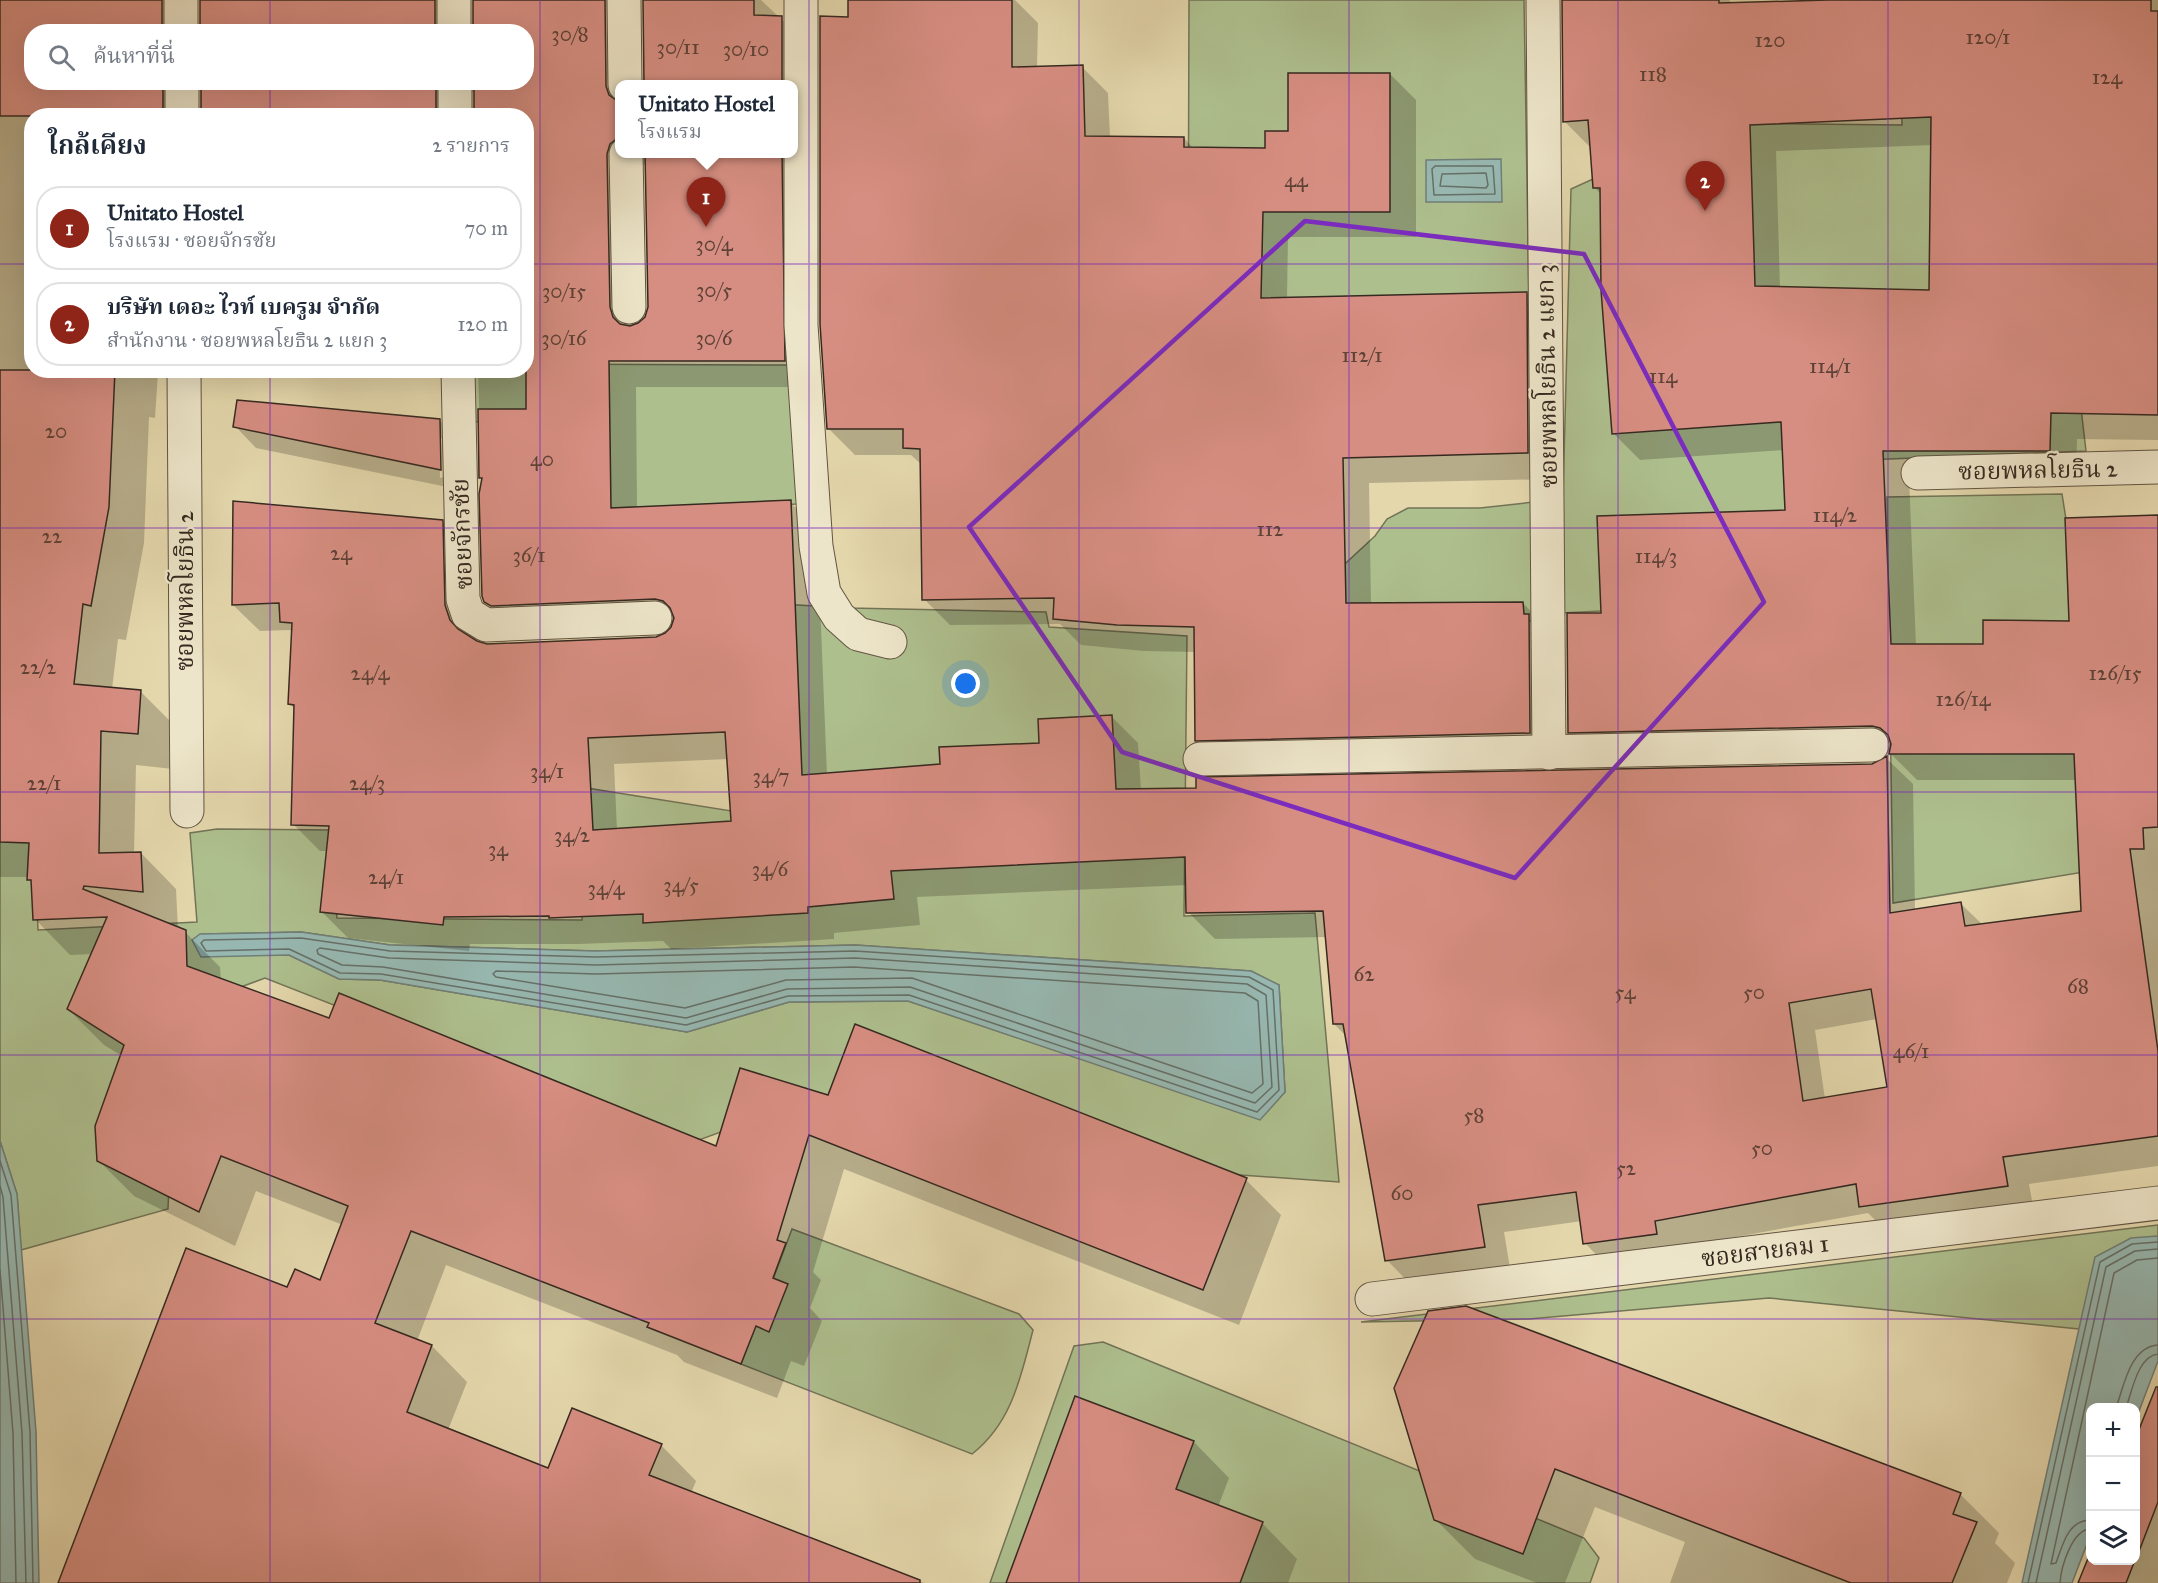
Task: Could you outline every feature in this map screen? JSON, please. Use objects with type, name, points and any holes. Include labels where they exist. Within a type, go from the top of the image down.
[{"type":"street","points":[[181,0],[181,24]]},
{"type":"street","points":[[454,0],[454,24]]},
{"type":"street","points":[[624,0],[625,80]]},
{"type":"street","points":[[801,0],[801,325],[816,546],[824,593],[839,617],[858,634],[890,642]]},
{"type":"street","name":"ซอยพหลโยธิน 2 แยก 3","points":[[1543,0],[1549,753]]},
{"type":"street","points":[[182,90],[182,108]]},
{"type":"street","points":[[455,90],[455,108]]},
{"type":"street","points":[[626,158],[629,307]]},
{"type":"street","name":"ซอยพหลโยธิน 2","points":[[184,378],[187,811]]},
{"type":"street","name":"ซอยจักรชัย","points":[[458,378],[463,599],[468,614],[486,625],[655,618]]},
{"type":"street","name":"ซอยพหลโยธิน 2","points":[[1918,473],[2158,467]]},
{"type":"street","points":[[1200,759],[1872,745]]},
{"type":"street","name":"ซอยสายลม 1","points":[[1372,1299],[2158,1203]]},
{"type":"highlighted area","points":[[1305,221],[1584,254],[1764,602],[1515,878],[1122,752],[969,527]]},
{"type":"green space","points":[[1189,0],[1524,0],[1529,305],[1188,320]]},
{"type":"green space","points":[[1899,0],[2048,127],[2086,451],[1841,461],[1832,600],[1560,613],[1571,189],[1716,123],[1902,125]]},
{"type":"green space","points":[[534,364],[790,365],[798,504],[604,508],[602,414],[474,422],[473,378],[534,378]]},
{"type":"green space","points":[[2062,494],[2121,866],[1893,903],[1887,497]]},
{"type":"green space","points":[[1534,502],[1537,621],[1339,624],[1334,574],[1375,536],[1387,519],[1408,508],[1480,508]]},
{"type":"green space","points":[[763,603],[849,608],[1046,612],[1049,627],[1187,636],[1184,916],[1315,913],[1339,1182],[1074,1163],[792,1106],[688,1144],[265,978],[176,1011],[168,1209],[21,1250],[17,1194],[0,1141],[0,835],[34,834],[38,930],[197,922],[190,833],[217,829],[329,830],[337,918],[582,920],[580,787],[750,814]],"holes":[[[301,932],[390,945],[596,951],[855,945],[1251,971],[1279,985],[1285,1092],[1260,1119],[908,1001],[789,1002],[687,1032],[380,980],[339,979],[289,955],[201,934]]]},
{"type":"green space","points":[[2158,1225],[2158,1313],[2079,1329],[1769,1298],[1529,1319],[1361,1322]]},
{"type":"green space","points":[[792,1229],[1019,1314],[1033,1330],[1019,1381],[1006,1413],[986,1442],[972,1454],[741,1364]]},
{"type":"green space","points":[[1103,1342],[1584,1538],[1599,1558],[1590,1583],[990,1583],[1074,1346]]},
{"type":"water","points":[[1501,159],[1502,202],[1426,202],[1426,160]]},
{"type":"water","points":[[301,932],[390,945],[596,951],[855,945],[1251,971],[1279,985],[1285,1092],[1260,1120],[908,1001],[789,1002],[687,1032],[380,980],[339,979],[289,955],[201,957],[192,940],[200,934]]},
{"type":"water","points":[[0,1141],[17,1194],[36,1432],[39,1583],[0,1583]]},
{"type":"water","points":[[2158,1236],[2158,1361],[2140,1408],[2140,1403],[2086,1403],[2086,1546],[2072,1583],[2022,1583],[2095,1257],[2131,1238]]},
{"type":"building","points":[[0,0],[162,0],[162,24],[24,24],[24,90],[163,90],[163,108],[24,108],[24,116],[0,116]]},
{"type":"building","points":[[200,0],[435,0],[435,24],[200,24]]},
{"type":"building","points":[[473,0],[605,0],[606,86],[609,95],[615,99],[615,140],[610,144],[607,154],[610,307],[613,317],[620,324],[630,326],[645,317],[648,307],[645,158],[782,158],[785,361],[609,361],[611,508],[791,500],[802,775],[940,764],[939,747],[1039,743],[1038,719],[1112,715],[1116,789],[1196,788],[1196,777],[1872,764],[1887,756],[1890,913],[1961,902],[1965,926],[2081,911],[2074,754],[1889,754],[1891,744],[1888,735],[1880,728],[1872,726],[1568,733],[1567,613],[1601,613],[1597,516],[1785,510],[1781,422],[1612,434],[1601,290],[1600,188],[1593,188],[1588,120],[1563,122],[1562,0],[1719,0],[1719,3],[1828,0],[2151,0],[2151,11],[2158,11],[2158,415],[2051,413],[2050,451],[1883,451],[1891,644],[1983,644],[1983,620],[2069,621],[2065,518],[2158,515],[2158,827],[2143,828],[2144,849],[2130,849],[2158,1051],[2158,1136],[2003,1157],[2008,1186],[1859,1207],[1856,1184],[1655,1221],[1657,1234],[1583,1244],[1576,1192],[1478,1205],[1485,1247],[1385,1261],[1343,1024],[1333,1024],[1323,911],[1186,913],[1185,857],[891,871],[894,899],[808,907],[808,913],[643,923],[643,914],[549,918],[549,916],[444,917],[443,925],[320,912],[329,826],[291,825],[294,705],[288,704],[292,623],[280,622],[279,603],[232,605],[233,501],[443,520],[445,605],[450,620],[458,629],[477,641],[487,644],[656,637],[671,627],[674,618],[670,608],[663,601],[655,599],[491,606],[484,602],[479,494],[482,478],[479,478],[478,409],[526,409],[526,378],[534,378],[534,108],[474,108],[474,90],[534,90],[534,24],[473,24]],"holes":[[[1931,117],[1929,290],[1755,286],[1750,125]],[[725,732],[731,821],[593,830],[588,738]],[[1871,989],[1887,1087],[1803,1101],[1789,1003]]]},
{"type":"building","points":[[643,0],[754,0],[754,15],[782,16],[782,80],[644,80]]},
{"type":"building","points":[[848,0],[1012,0],[1012,67],[1083,65],[1085,136],[1184,137],[1184,147],[1265,148],[1265,131],[1288,131],[1288,73],[1390,73],[1390,212],[1263,212],[1261,298],[1527,292],[1528,453],[1343,458],[1346,603],[1523,602],[1524,614],[1529,614],[1530,733],[1195,741],[1194,627],[1117,625],[1053,619],[1054,598],[922,600],[920,449],[903,448],[903,429],[827,429],[820,324],[820,16],[848,17]]},
{"type":"building","points":[[201,90],[436,90],[436,108],[201,108]]},
{"type":"building","points":[[0,370],[24,370],[24,378],[115,378],[109,507],[91,606],[83,604],[74,684],[141,690],[138,734],[101,731],[99,853],[141,852],[143,892],[84,886],[83,889],[186,930],[187,966],[329,1018],[339,993],[716,1146],[740,1068],[828,1095],[855,1024],[1247,1178],[1203,1290],[809,1135],[777,1240],[786,1243],[773,1278],[788,1284],[769,1332],[756,1326],[741,1364],[647,1327],[649,1323],[411,1231],[375,1323],[432,1345],[407,1412],[548,1468],[572,1408],[662,1444],[649,1475],[920,1580],[920,1583],[58,1583],[186,1248],[287,1287],[295,1269],[320,1280],[348,1206],[221,1156],[199,1212],[97,1161],[95,1126],[124,1045],[67,1009],[107,917],[33,920],[31,880],[27,880],[29,843],[0,842]]},
{"type":"building","points":[[237,400],[440,419],[441,470],[233,427]]},
{"type":"building","points":[[1466,1306],[1961,1493],[1953,1514],[1977,1522],[1952,1583],[1851,1583],[1555,1469],[1523,1554],[1434,1520],[1394,1388],[1428,1311]]},
{"type":"building","points":[[2156,1387],[2158,1387],[2158,1502],[2140,1549],[2140,1457],[2140,1427]]},
{"type":"building","points":[[1075,1396],[1194,1441],[1176,1489],[1263,1522],[1240,1583],[1006,1583]]},
{"type":"building","points":[[2086,1563],[2133,1565],[2126,1583],[2078,1583]]},
{"type":"place","name":"บริษัท เดอะ ไวท์ เบครูม จำกัด","points":[[1705,211]]},
{"type":"place","name":"Unitato Hostel","points":[[706,227]]}]
